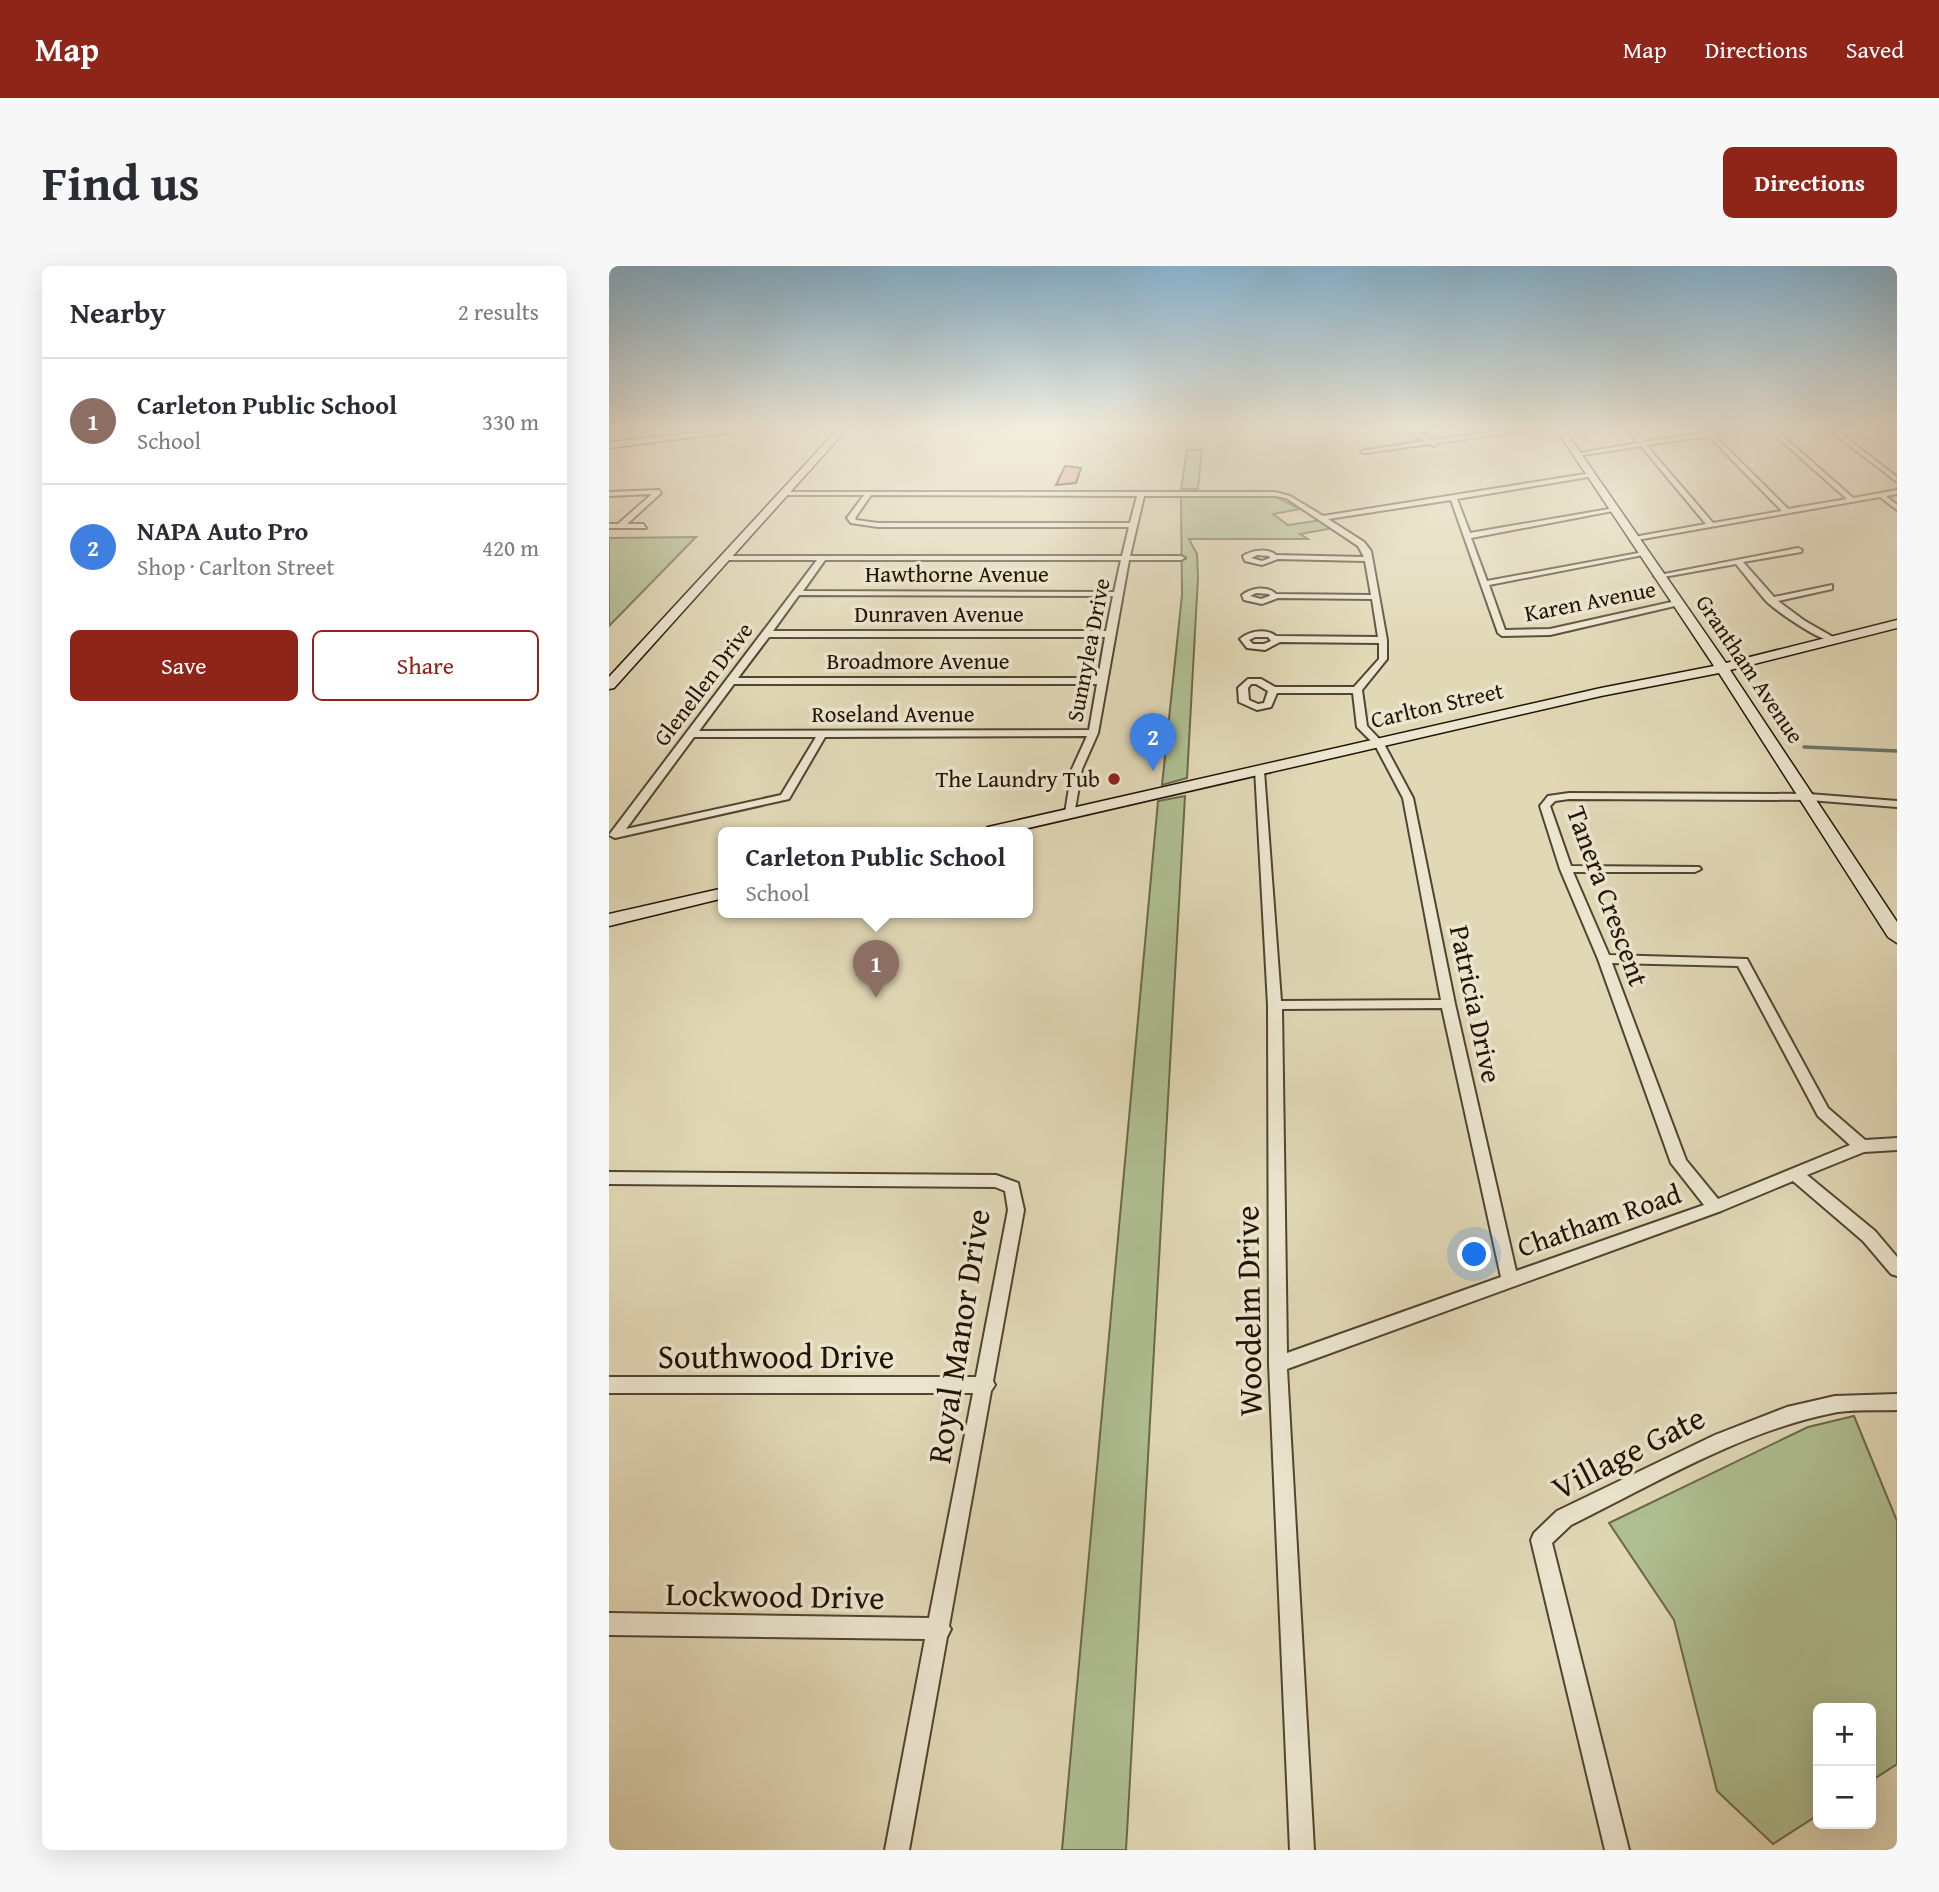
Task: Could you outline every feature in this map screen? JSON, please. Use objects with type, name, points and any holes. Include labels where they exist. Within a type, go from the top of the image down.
[{"type":"main road","points":[[609,685],[776,503]]},
{"type":"main road","name":"Grantham Avenue","points":[[1610,503],[1894,927]]},
{"type":"main road","name":"Carlton Street","points":[[1010,827],[1722,667],[1897,624]]},
{"type":"main road","points":[[609,920],[718,894]]},
{"type":"street","points":[[620,526],[646,503]]},
{"type":"street","points":[[862,503],[851,518],[853,522],[878,525],[1133,525]]},
{"type":"street","name":"Sunnylea Drive","points":[[1070,813],[1077,769],[1093,733],[1117,594],[1138,503]]},
{"type":"street","points":[[1273,690],[1357,690],[1383,659],[1383,639],[1368,559],[1361,544],[1298,503]]},
{"type":"street","points":[[1324,518],[1412,503]]},
{"type":"street","points":[[1456,503],[1484,584],[1644,554]]},
{"type":"street","points":[[1693,503],[1712,526]]},
{"type":"street","points":[[1778,503],[1787,512]]},
{"type":"street","points":[[1634,539],[1836,503]]},
{"type":"street","points":[[1468,536],[1615,510]]},
{"type":"street","points":[[609,526],[643,526]]},
{"type":"street","points":[[1658,576],[1798,550]]},
{"type":"street","points":[[1275,557],[1368,559]]},
{"type":"street","points":[[726,558],[1181,558]]},
{"type":"street","name":"Glenellen Drive","points":[[613,835],[693,734],[823,558]]},
{"type":"street","points":[[1739,562],[1770,600],[1795,622],[1830,639]]},
{"type":"street","name":"Karen Avenue","points":[[1484,584],[1499,628],[1502,633],[1511,635],[1550,632],[1676,603]]},
{"type":"street","points":[[1770,600],[1829,587]]},
{"type":"street","name":"Hawthorne Avenue","points":[[797,593],[1117,594]]},
{"type":"street","points":[[1275,596],[1375,597]]},
{"type":"street","name":"Dunraven Avenue","points":[[767,634],[1111,634]]},
{"type":"street","points":[[1276,639],[1383,639]]},
{"type":"street","name":"Broadmore Avenue","points":[[733,681],[1103,681]]},
{"type":"street","name":"Patricia Drive","points":[[1357,690],[1361,727],[1379,744],[1408,798],[1448,1004],[1510,1280]]},
{"type":"street","name":"Roseland Avenue","points":[[693,734],[1093,733]]},
{"type":"street","points":[[613,835],[785,797],[822,734]]},
{"type":"street","name":"Woodelm Drive","points":[[1259,771],[1275,1005],[1279,1364],[1302,1850]]},
{"type":"street","name":"Tanera Crescent","points":[[1715,1207],[1679,1163],[1604,959],[1566,869],[1545,806],[1552,797],[1808,797]]},
{"type":"street","points":[[1808,797],[1897,804]]},
{"type":"street","points":[[1566,869],[1695,869]]},
{"type":"street","points":[[1604,959],[1742,962],[1823,1112],[1862,1146]]},
{"type":"street","points":[[1275,1005],[1448,1004]]},
{"type":"street","name":"Chatham Road","points":[[1279,1364],[1715,1207],[1862,1146],[1897,1144]]},
{"type":"street","points":[[1794,1173],[1869,1237],[1897,1269]]},
{"type":"street","name":"Royal Manor Drive","points":[[609,1178],[996,1181],[1011,1188],[1016,1210],[986,1385],[897,1850]]},
{"type":"street","name":"Southwood Drive","points":[[609,1385],[986,1385]]},
{"type":"street","name":"Village Gate","points":[[1617,1850],[1541,1540],[1564,1518],[1722,1441],[1787,1416],[1835,1404],[1897,1402]]},
{"type":"street","name":"Lockwood Drive","points":[[609,1624],[940,1629]]},
{"type":"green space","points":[[1181,503],[1288,503],[1300,509],[1273,514],[1288,525],[1322,520],[1334,528],[1300,534],[1308,539],[1189,539],[1197,554],[1198,577],[1187,778],[1162,785],[1182,595]]},
{"type":"green space","points":[[696,537],[609,626],[609,538]]},
{"type":"green space","points":[[1185,796],[1126,1850],[1062,1850],[1158,801]]},
{"type":"green space","points":[[1854,1416],[1897,1521],[1897,1764],[1876,1778],[1876,1703],[1813,1703],[1813,1818],[1773,1844],[1717,1791],[1674,1620],[1609,1523],[1808,1427]]},
{"type":"waterway","points":[[1804,747],[1897,751]]},
{"type":"place","name":"NAPA Auto Pro","points":[[1153,771]]},
{"type":"place","name":"The Laundry Tub","points":[[1114,779]]},
{"type":"place","name":"Carleton Public School","points":[[876,998]]}]
